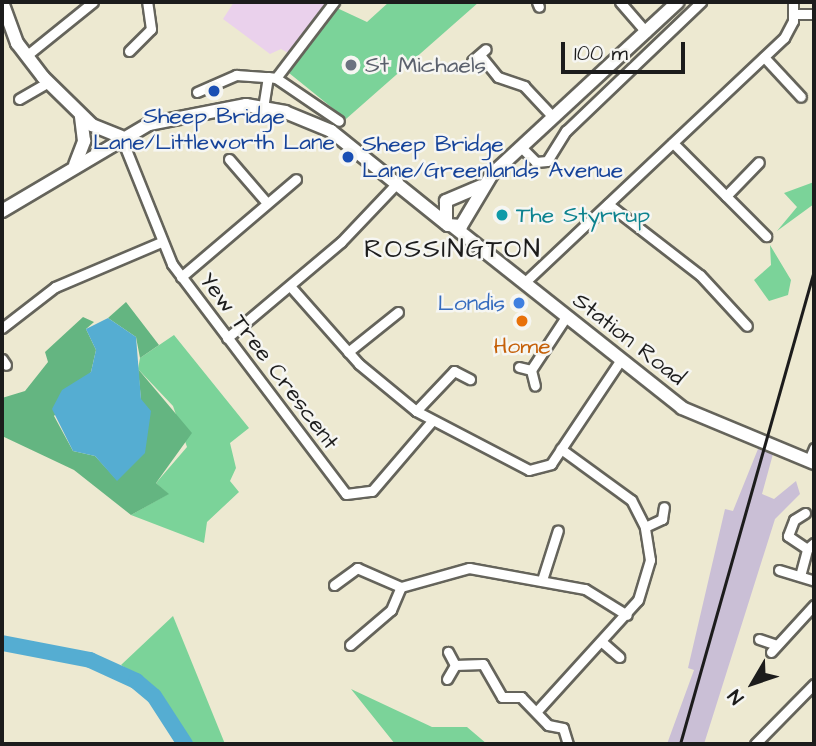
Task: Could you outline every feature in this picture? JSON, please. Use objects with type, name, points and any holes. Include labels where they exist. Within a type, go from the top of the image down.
[{"type":"main road","points":[[2,2],[26,56],[48,82],[80,114],[121,137]]},
{"type":"main road","points":[[481,186],[470,212],[450,225],[441,209],[452,198],[481,186],[678,2]]},
{"type":"main road","points":[[2,211],[121,137],[191,111],[263,108]]},
{"type":"main road","name":"Station Road","points":[[263,108],[331,131],[479,245],[620,361],[682,408],[768,443],[812,457]]},
{"type":"main road","points":[[75,166],[84,141],[80,114]]},
{"type":"main road","points":[[403,186],[452,198],[470,212],[479,245]]},
{"type":"street","points":[[26,56],[93,2]]},
{"type":"street","points":[[128,37],[132,48],[152,24],[147,2]]},
{"type":"street","points":[[263,108],[272,78],[334,2]]},
{"type":"street","points":[[620,2],[646,32]]},
{"type":"street","points":[[521,148],[536,162],[547,161],[566,131],[701,2]]},
{"type":"street","points":[[525,282],[764,57],[789,30],[794,14],[793,2]]},
{"type":"street","points":[[794,14],[814,14]]},
{"type":"street","points":[[479,55],[498,77],[524,86],[553,117]]},
{"type":"street","points":[[764,57],[800,97]]},
{"type":"street","points":[[197,92],[236,75],[272,78],[339,121]]},
{"type":"street","points":[[19,99],[48,82]]},
{"type":"street","name":"Yew Tree Crescent","points":[[121,137],[161,242],[181,277],[352,496],[385,480],[432,421]]},
{"type":"street","points":[[673,143],[766,236]]},
{"type":"street","points":[[229,159],[267,203]]},
{"type":"street","points":[[726,196],[760,162]]},
{"type":"street","points":[[181,277],[296,179]]},
{"type":"street","points":[[227,338],[403,186]]},
{"type":"street","points":[[608,204],[700,275],[747,326]]},
{"type":"street","points":[[2,328],[55,288],[161,242]]},
{"type":"street","points":[[290,286],[348,352],[416,411],[514,465],[537,471],[561,449],[620,361]]},
{"type":"street","points":[[348,352],[398,312]]},
{"type":"street","points":[[535,386],[531,370],[566,317]]},
{"type":"street","points":[[519,367],[531,370]]},
{"type":"street","points":[[416,411],[454,371],[470,379]]},
{"type":"street","points":[[536,712],[627,615],[648,573],[645,527],[624,492],[561,449]]},
{"type":"street","points":[[645,527],[662,519],[664,507]]},
{"type":"street","points":[[800,576],[811,546],[789,536],[794,520],[805,513]]},
{"type":"street","points":[[542,580],[558,530]]},
{"type":"street","points":[[554,541],[565,544]]},
{"type":"street","points":[[334,585],[357,568],[401,587],[469,568],[595,592],[627,615]]},
{"type":"street","points":[[779,570],[814,581]]},
{"type":"street","points":[[345,629],[352,641],[391,610],[401,587]]},
{"type":"street","points":[[759,639],[773,649],[814,605]]},
{"type":"street","points":[[602,642],[619,657]]},
{"type":"street","points":[[448,652],[455,665]]},
{"type":"street","points":[[455,665],[483,664],[502,697],[517,695],[536,712],[563,728],[568,744]]},
{"type":"street","points":[[447,679],[455,665]]},
{"type":"street","points":[[755,744],[814,684]]},
{"type":"shaded area","points":[[234,2],[330,2],[290,54],[281,49],[270,54],[223,19]]},
{"type":"shaded area","points":[[758,449],[773,454],[762,494],[774,499],[796,481],[800,494],[775,519],[704,744],[667,744],[694,670],[688,668],[725,509],[733,511]]},
{"type":"green space","points":[[389,2],[479,2],[346,119],[289,73],[337,8],[367,22]]},
{"type":"green space","points":[[814,182],[814,204],[777,231],[797,207],[784,193]]},
{"type":"green space","points":[[770,245],[791,280],[788,295],[769,301],[754,280],[771,265]]},
{"type":"green space","points":[[126,302],[159,345],[140,358],[136,337],[108,318]]},
{"type":"green space","points":[[83,317],[94,322],[86,329],[96,350],[91,372],[54,416],[73,451],[95,456],[117,480],[141,399],[138,369],[192,433],[156,483],[169,494],[131,515],[74,470],[2,436],[2,398],[25,391],[48,362],[45,352]]},
{"type":"green space","points":[[174,335],[249,428],[230,443],[236,468],[230,481],[239,492],[207,522],[204,543],[131,515],[168,494],[156,483],[187,447],[173,406],[138,369],[140,358]]},
{"type":"green space","points":[[173,616],[225,744],[192,744],[152,686],[121,665]]},
{"type":"green space","points":[[351,689],[432,727],[467,727],[487,744],[395,744]]},
{"type":"water","points":[[108,318],[136,337],[141,399],[151,411],[145,453],[117,481],[95,456],[73,451],[52,409],[62,390],[91,372],[96,350],[86,329]]},
{"type":"waterway","points":[[2,643],[90,660],[136,681],[154,696],[185,744]]},
{"type":"railway","points":[[680,744],[814,272]]},
{"type":"place","name":"St Michaels","points":[[351,65]]},
{"type":"place","name":"Sheep Bridge Lane/Littleworth Lane","points":[[214,91]]},
{"type":"place","name":"Sheep Bridge Lane/Greenlands Avenue","points":[[348,157]]},
{"type":"place","name":"The Styrrup","points":[[502,215]]},
{"type":"place","name":"Londis","points":[[519,303]]},
{"type":"place","name":"Home","points":[[522,321]]},
{"type":"district","name":"ROSSINGTON","points":[[453,250]]}]
